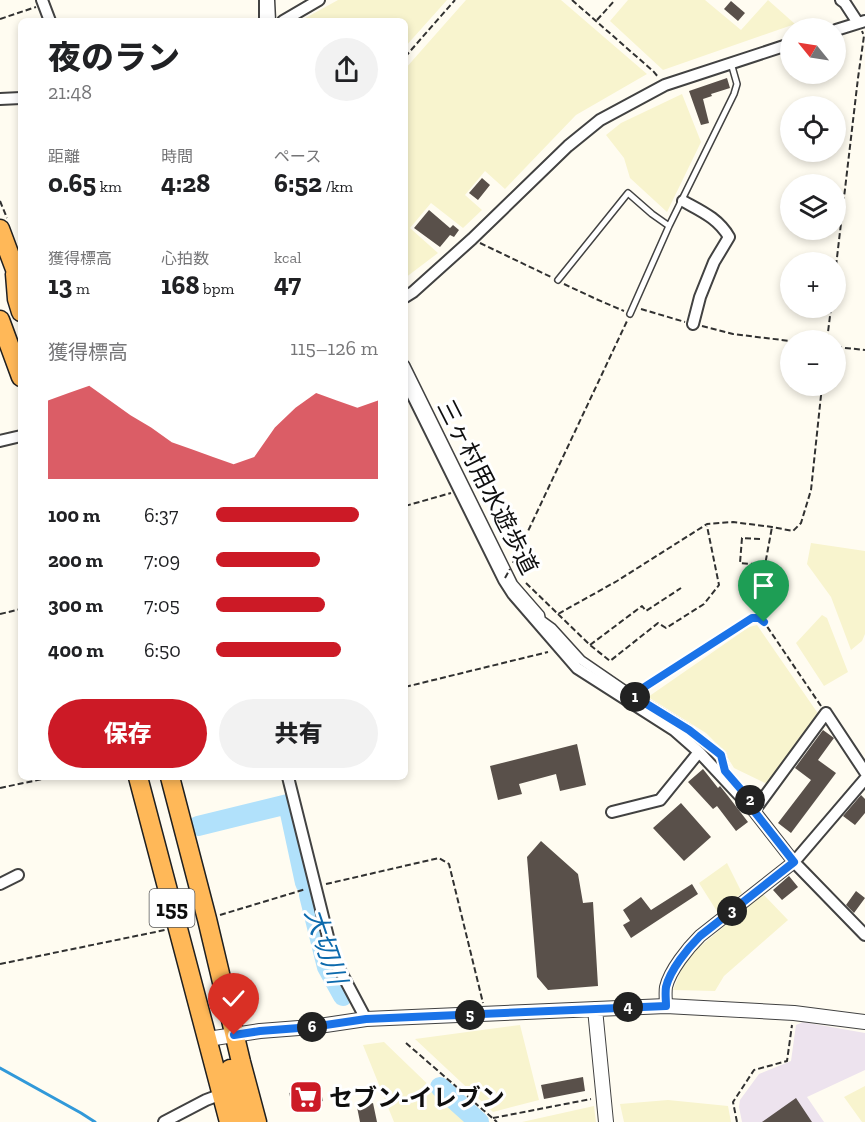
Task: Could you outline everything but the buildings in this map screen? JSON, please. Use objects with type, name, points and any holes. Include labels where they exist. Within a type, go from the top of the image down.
[{"type":"highway","points":[[0,229],[18,277]]},
{"type":"highway","points":[[14,266],[18,304]]},
{"type":"highway","points":[[0,320],[18,369]]},
{"type":"highway","name":"155","points":[[139,780],[229,1122]]},
{"type":"highway","name":"155","points":[[171,780],[257,1122]]},
{"type":"highway","name":"155","points":[[234,1035],[227,1043],[225,1052],[243,1122]]},
{"type":"street","points":[[265,0],[266,18]]},
{"type":"street","points":[[270,0],[271,18]]},
{"type":"street","points":[[288,18],[319,0]]},
{"type":"street","points":[[845,1],[862,22],[846,27]]},
{"type":"street","points":[[43,2],[49,18]]},
{"type":"street","points":[[408,294],[472,239],[568,146],[600,120],[665,85],[780,48]]},
{"type":"street","points":[[0,99],[18,98]]},
{"type":"street","points":[[683,201],[712,217],[723,226],[729,237],[714,262],[700,297],[693,324]]},
{"type":"street","name":"三ヶ村用水遊歩道","points":[[408,371],[513,584],[540,615],[541,620],[552,628],[581,660],[689,730],[721,755],[725,771],[756,809]]},
{"type":"street","points":[[408,386],[513,594],[577,668],[674,730],[699,752],[756,809],[794,862],[865,935]]},
{"type":"street","points":[[0,441],[18,437]]},
{"type":"street","points":[[756,809],[826,713],[865,772]]},
{"type":"street","points":[[612,812],[660,800],[699,752]]},
{"type":"street","points":[[666,1006],[666,986],[687,949],[700,936],[794,862],[865,779]]},
{"type":"street","points":[[289,780],[333,957],[366,1019]]},
{"type":"street","points":[[0,884],[18,875]]},
{"type":"street","points":[[208,1039],[366,1019],[666,1006],[794,1013],[865,1022]]},
{"type":"street","points":[[595,1008],[606,1122]]},
{"type":"street","points":[[164,1122],[222,1094]]},
{"type":"lane","points":[[630,314],[669,226],[735,94],[737,84],[731,63]]},
{"type":"lane","points":[[558,280],[628,193],[669,226]]},
{"type":"path","points":[[408,54],[455,0]]},
{"type":"path","points":[[572,0],[653,71],[665,85]]},
{"type":"path","points":[[596,21],[615,0]]},
{"type":"path","points":[[0,19],[43,2]]},
{"type":"path","points":[[838,252],[864,36],[862,22]]},
{"type":"path","points":[[633,307],[733,334],[780,340]]},
{"type":"path","points":[[505,578],[630,314]]},
{"type":"path","points":[[846,348],[865,350]]},
{"type":"path","points":[[558,614],[617,581],[707,524],[733,522],[793,531],[801,523],[810,490],[821,396]]},
{"type":"path","points":[[408,505],[460,490]]},
{"type":"path","points":[[526,584],[610,661],[658,623],[666,628],[704,604],[719,585],[707,524]]},
{"type":"path","points":[[760,539],[742,537],[740,563],[765,566],[772,527]]},
{"type":"path","points":[[590,645],[642,606],[646,611],[681,588]]},
{"type":"path","points":[[0,615],[18,610]]},
{"type":"path","points":[[632,695],[752,618],[759,618],[826,713]]},
{"type":"path","points":[[408,686],[561,649]]},
{"type":"path","points":[[0,788],[38,780]]},
{"type":"path","points":[[207,919],[316,886],[439,858],[449,864],[486,1015]]},
{"type":"path","points":[[0,964],[177,928]]},
{"type":"path","points":[[737,1122],[733,1102],[754,1070],[787,1061],[794,1013]]},
{"type":"path","points":[[406,1043],[497,1122]]},
{"type":"path","points":[[493,1118],[602,1096]]},
{"type":"shaded area","points":[[338,0],[447,0],[408,44],[408,18],[305,18]]},
{"type":"shaded area","points":[[466,0],[561,0],[647,74],[576,115],[505,189],[485,171],[465,195],[482,210],[463,228],[431,203],[410,228],[438,253],[408,276],[408,66]]},
{"type":"shaded area","points":[[628,0],[705,0],[741,30],[768,0],[788,18],[780,18],[780,29],[663,70],[610,21]]},
{"type":"shaded area","points":[[682,94],[701,142],[667,212],[630,178],[624,158],[606,135],[621,123]]},
{"type":"shaded area","points":[[811,543],[865,551],[865,634],[862,641],[851,650],[831,597],[807,564]]},
{"type":"shaded area","points":[[822,615],[827,618],[848,672],[824,686],[796,643]]},
{"type":"shaded area","points":[[757,625],[819,715],[769,785],[734,768],[723,750],[706,733],[648,697],[749,627]]},
{"type":"shaded area","points":[[727,863],[742,893],[718,913],[699,883]]},
{"type":"shaded area","points":[[763,894],[788,920],[724,976],[715,991],[673,990],[691,954]]},
{"type":"shaded area","points":[[803,1022],[865,1033],[865,1070],[807,1097],[824,1122],[742,1122],[740,1100],[759,1074],[791,1061],[796,1025]]},
{"type":"shaded area","points":[[520,1025],[539,1100],[493,1112],[415,1039]]},
{"type":"shaded area","points":[[384,1042],[467,1122],[394,1122],[363,1045]]},
{"type":"shaded area","points":[[865,1086],[865,1122],[862,1122],[844,1097]]},
{"type":"shaded area","points":[[668,1100],[728,1106],[731,1122],[624,1122],[620,1104]]},
{"type":"shaded area","points":[[594,1106],[596,1122],[522,1122]]},
{"type":"waterway","name":"大切川","points":[[198,826],[288,804],[305,883]]},
{"type":"waterway","name":"大切川","points":[[309,895],[327,967],[343,996]]},
{"type":"waterway","points":[[0,1068],[95,1122]]},
{"type":"waterway","name":"大切川","points":[[440,1087],[479,1122]]},
{"type":"place","name":"セブン-イレブン","points":[[306,1097]]},
{"type":"route","points":[[234,1035],[366,1019],[666,1006],[666,986],[687,949],[700,936],[794,862],[754,811],[757,808],[725,771],[721,755],[689,730],[632,695],[752,618],[759,618],[764,622]]}]
